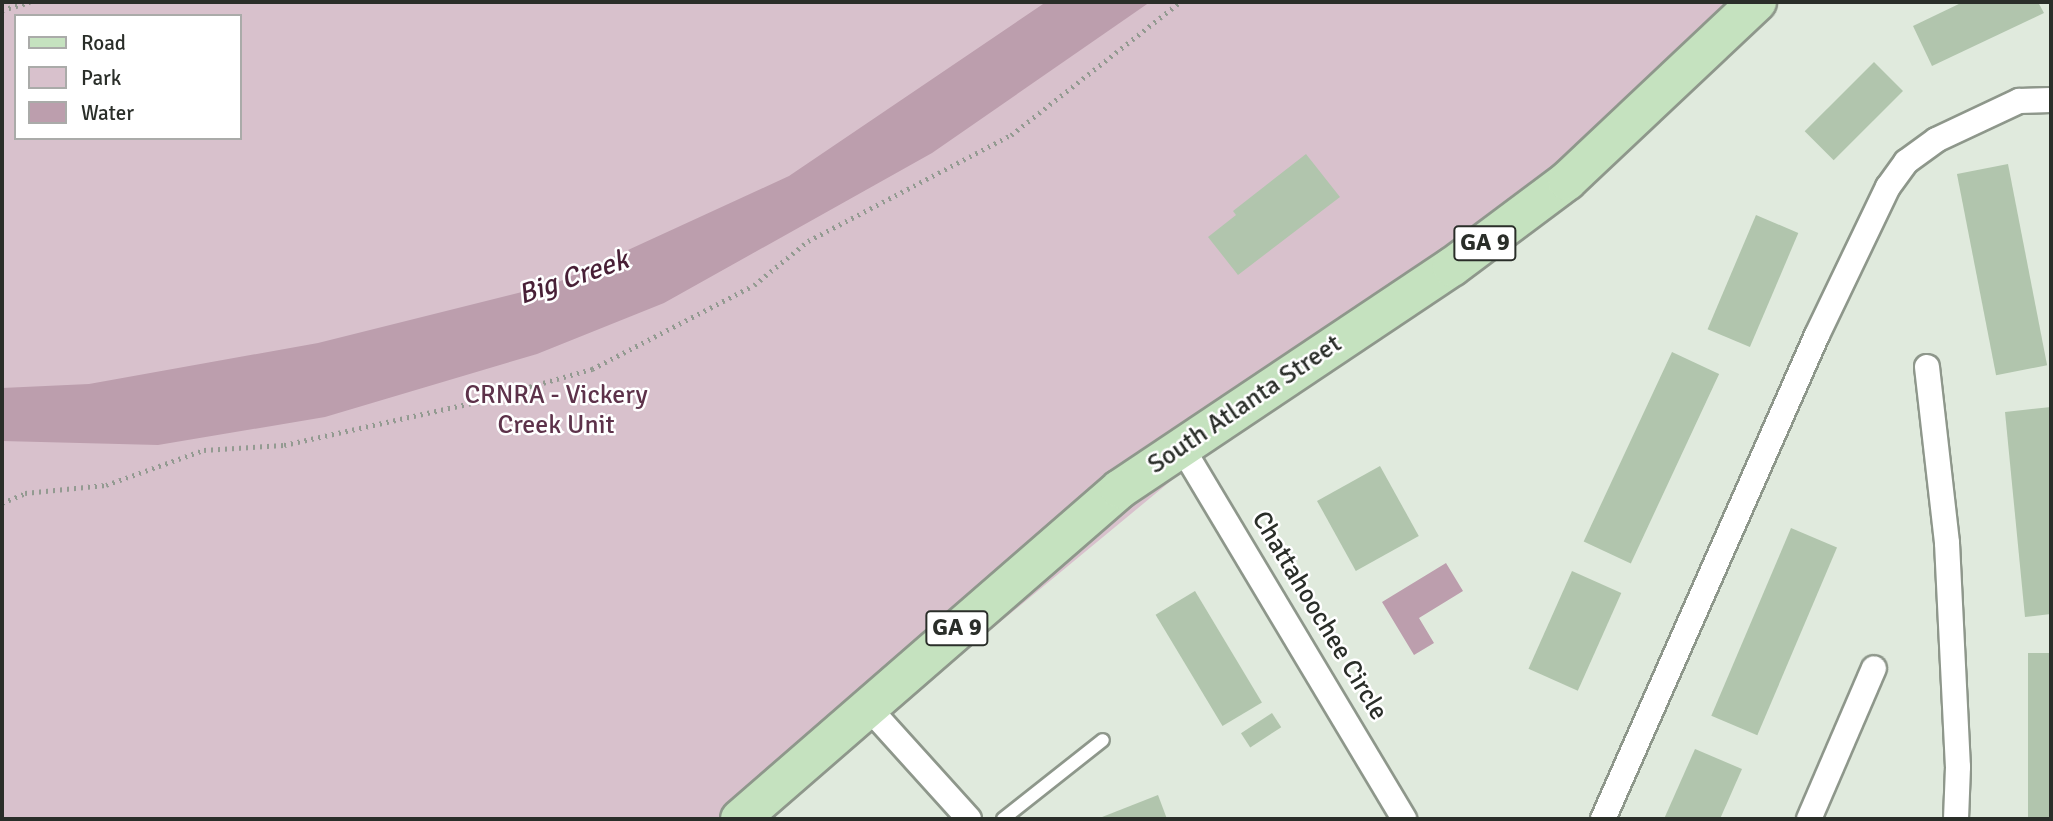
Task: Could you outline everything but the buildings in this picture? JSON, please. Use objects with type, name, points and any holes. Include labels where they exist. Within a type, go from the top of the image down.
[{"type":"main road","name":"South Atlanta Street","points":[[740,819],[1060,537],[1181,446],[1505,228],[1626,130],[1758,2]]},
{"type":"street","points":[[1603,819],[1817,335],[1888,187],[1906,162],[1936,140],[2019,101],[2051,100]]},
{"type":"street","points":[[1927,367],[1947,543],[1958,767],[1956,819]]},
{"type":"street","name":"Chattahoochee Circle","points":[[1181,446],[1404,819]]},
{"type":"street","points":[[1809,819],[1874,668]]},
{"type":"street","points":[[867,706],[969,819]]},
{"type":"lane","points":[[1003,819],[1102,740]]},
{"type":"path","points":[[2,10],[30,2]]},
{"type":"path","points":[[2,503],[24,493],[106,485],[204,450],[284,444],[476,402],[592,369],[754,285],[808,241],[1012,135],[1180,2]]},
{"type":"green space","name":"CRNRA - Vickery Creek Unit","points":[[2,2],[1750,2],[762,819],[2,819]]},
{"type":"water","name":"Big Creek","points":[[1046,2],[1150,2],[932,153],[664,303],[537,354],[325,417],[158,445],[2,441],[2,388],[89,384],[318,343],[554,284],[789,176]]},
{"type":"water","points":[[1446,563],[1463,591],[1419,618],[1434,643],[1414,655],[1382,602]]}]
